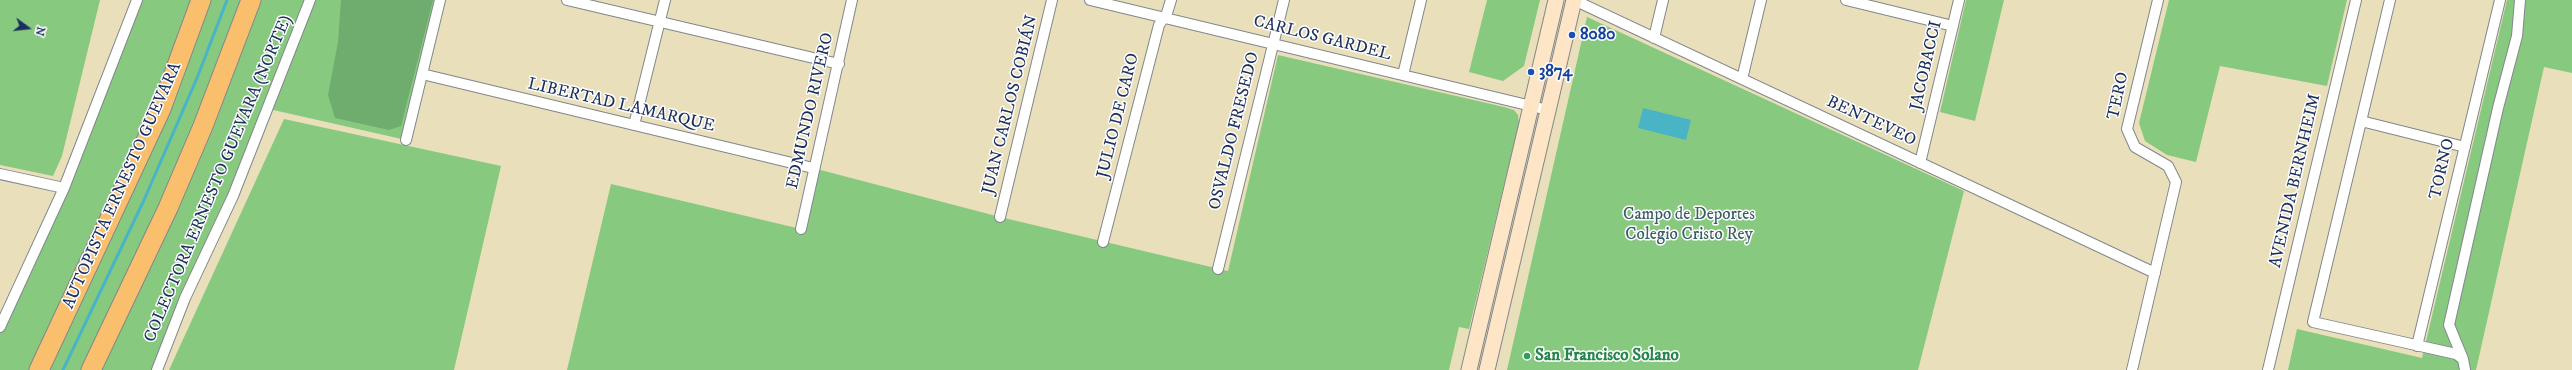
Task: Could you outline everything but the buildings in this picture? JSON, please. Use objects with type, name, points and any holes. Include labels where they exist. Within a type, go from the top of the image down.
[{"type":"highway","name":"AUTOPISTA ERNESTO GUEVARA","points":[[39,370],[161,109],[201,0]]},
{"type":"highway","points":[[91,370],[168,208],[203,126],[251,0]]},
{"type":"main road","points":[[1469,370],[1556,0]]},
{"type":"main road","points":[[1486,370],[1574,0]]},
{"type":"street","points":[[0,327],[64,188],[137,0]]},
{"type":"street","name":"COLECTORA ERNESTO GUEVARA (NORTE)","points":[[157,370],[184,298],[239,182],[310,0]]},
{"type":"street","points":[[406,140],[440,0]]},
{"type":"street","points":[[567,0],[839,64]]},
{"type":"street","points":[[634,125],[665,0]]},
{"type":"street","name":"EDMUNDO RIVERO","points":[[801,229],[813,168],[839,64],[852,0]]},
{"type":"street","name":"JUAN CARLOS COBIÁN","points":[[1000,217],[1052,0]]},
{"type":"street","name":"CARLOS GARDEL","points":[[1090,0],[1548,110]]},
{"type":"street","name":"JULIO DE CARO","points":[[1104,242],[1159,25],[1164,18],[1171,0]]},
{"type":"street","name":"OSVALDO FRESEDO","points":[[1218,269],[1284,0]]},
{"type":"street","points":[[1403,75],[1421,0]]},
{"type":"street","name":"BENTEVEO","points":[[1574,0],[2155,273]]},
{"type":"street","points":[[1654,38],[1663,0]]},
{"type":"street","points":[[1742,79],[1761,0]]},
{"type":"street","points":[[1846,0],[1870,3],[1953,26]]},
{"type":"street","name":"JACOBACCI","points":[[1920,163],[1959,0]]},
{"type":"street","name":"TERO","points":[[2132,370],[2176,182],[2168,166],[2136,147],[2127,130],[2158,0]]},
{"type":"street","name":"AVENIDA BERNHEIM","points":[[2268,370],[2356,0]]},
{"type":"street","points":[[2390,0],[2313,322],[2456,354],[2463,360]]},
{"type":"street","name":"TORNO","points":[[2417,346],[2500,0]]},
{"type":"street","points":[[2465,370],[2463,360],[2449,325],[2498,108],[2517,36],[2520,0]]},
{"type":"street","name":"LIBERTAD LAMARQUE","points":[[422,74],[813,168]]},
{"type":"street","points":[[2361,120],[2465,147]]},
{"type":"street","points":[[0,174],[64,188]]},
{"type":"green space","points":[[0,0],[100,0],[62,156],[53,176],[0,165]]},
{"type":"green space","points":[[137,0],[440,0],[406,140],[269,109],[157,370],[0,370],[0,327],[64,188]]},
{"type":"green space","points":[[341,0],[433,0],[401,126],[389,130],[335,118],[328,95],[338,42]]},
{"type":"green space","points":[[1487,0],[1540,0],[1524,66],[1503,81],[1469,72]]},
{"type":"green space","points":[[1966,0],[2004,0],[1975,121],[1940,112]]},
{"type":"green space","points":[[2169,0],[2347,0],[2327,86],[2220,66],[2196,162],[2167,155],[2145,141],[2139,123]]},
{"type":"green space","points":[[2507,0],[2572,0],[2572,73],[2544,67],[2476,370],[2288,370],[2297,329],[2422,358]]},
{"type":"green space","name":"Campo de Deportes Colegio Cristo Rey","points":[[1587,17],[1964,191],[1918,370],[1507,370]]},
{"type":"green space","points":[[1278,55],[1504,107],[1514,110],[1518,115],[1519,123],[1469,329],[1459,327],[1449,370],[567,370],[611,184],[801,229],[813,168],[1000,217],[1228,271]]},
{"type":"green space","points":[[284,119],[501,166],[454,370],[169,370]]},
{"type":"water","points":[[1643,108],[1691,120],[1686,140],[1638,128]]},
{"type":"waterway","points":[[63,370],[144,200],[197,78],[227,0]]},
{"type":"place","name":"8080","points":[[1572,35]]},
{"type":"place","name":"3874","points":[[1531,72]]},
{"type":"place","name":"San Francisco Solano","points":[[1527,356]]}]
